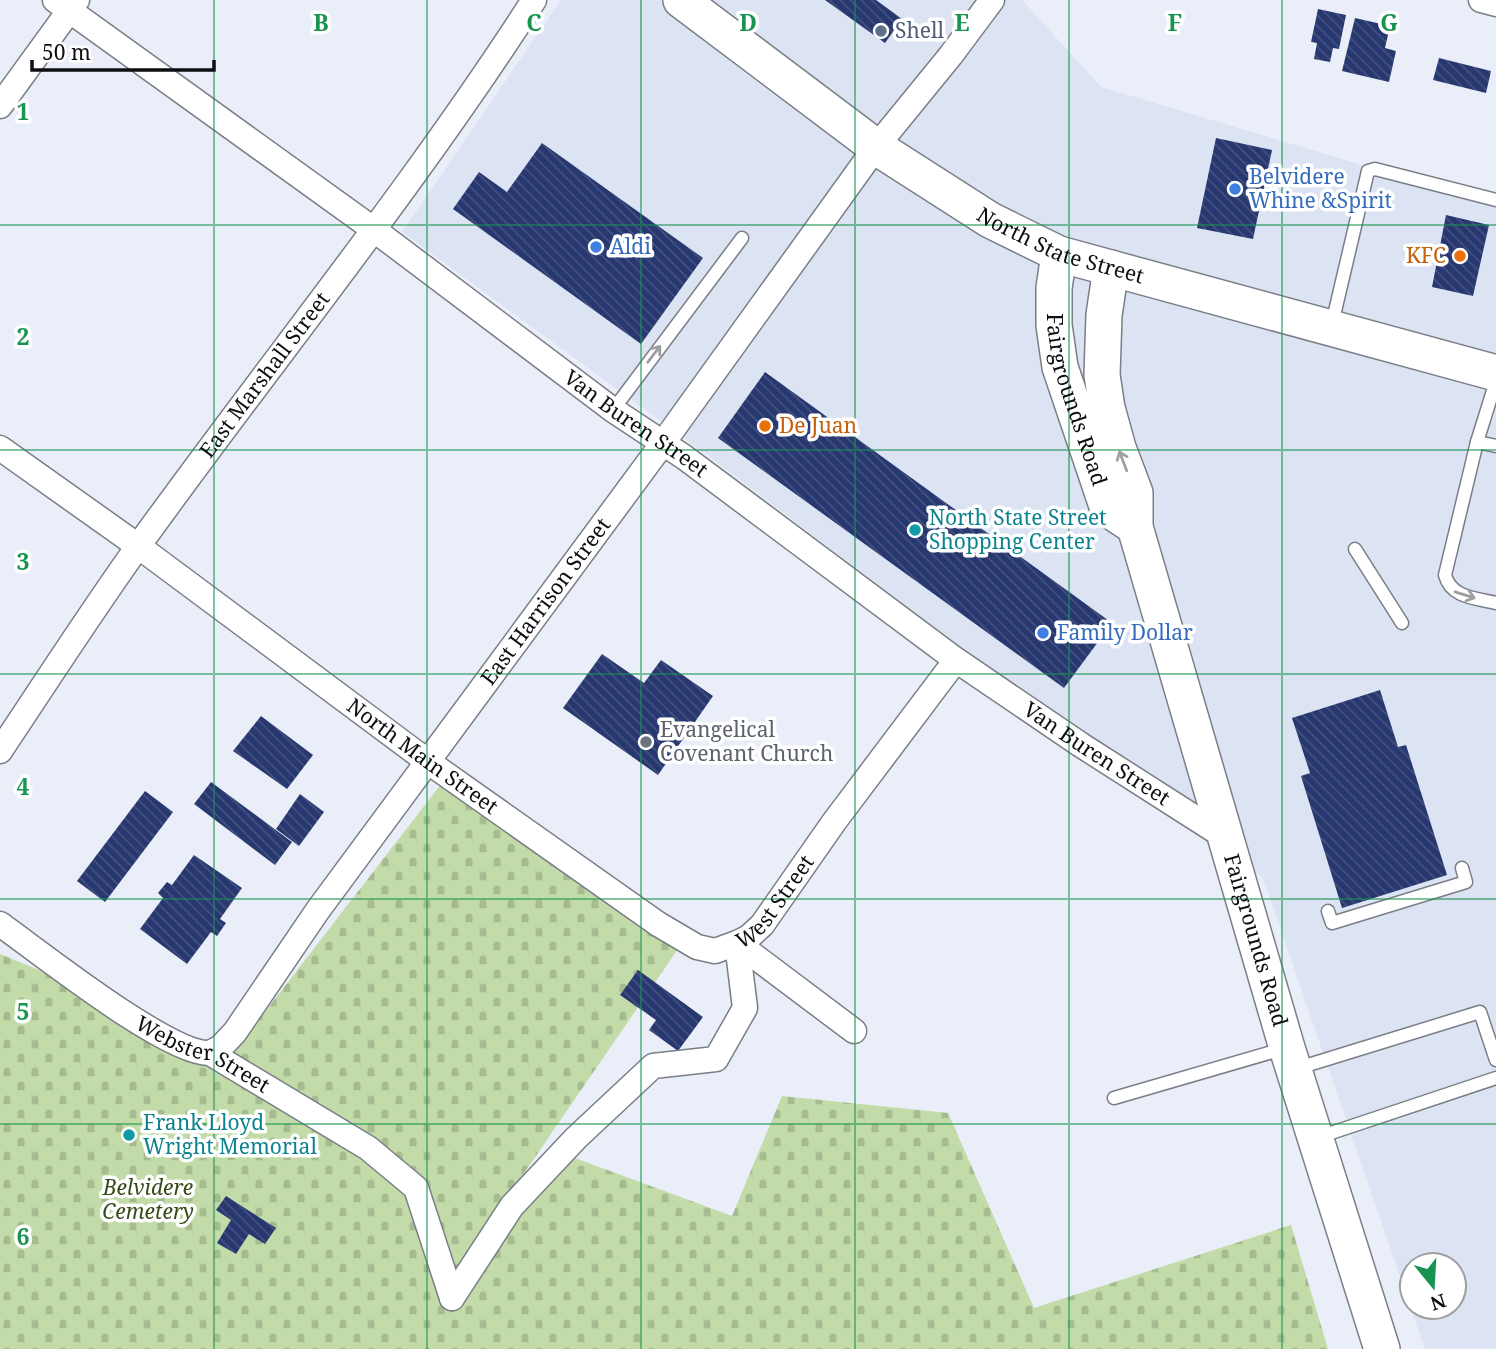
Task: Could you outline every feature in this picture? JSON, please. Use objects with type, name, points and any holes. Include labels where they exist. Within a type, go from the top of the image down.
[{"type":"main road","name":"North State Street","points":[[681,0],[876,147],[990,220],[1059,254],[1496,373]]},
{"type":"main road","name":"Fairgrounds Road","points":[[1059,254],[1054,288],[1054,326],[1060,367],[1108,509],[1135,527]]},
{"type":"main road","name":"Fairgrounds Road","points":[[1111,268],[1104,315],[1102,375],[1107,408],[1118,448],[1135,493],[1135,527],[1290,1059],[1382,1349]]},
{"type":"street","name":"East Marshall Street","points":[[0,751],[138,547],[373,229],[505,45],[534,0]]},
{"type":"street","name":"East Harrison Street","points":[[210,1054],[235,1032],[318,910],[663,443],[876,147],[992,0]]},
{"type":"street","points":[[1481,0],[1496,4]]},
{"type":"street","name":"Van Buren Street","points":[[67,4],[956,660],[1081,745],[1226,838]]},
{"type":"street","points":[[0,106],[67,4]]},
{"type":"street","name":"North Main Street","points":[[0,448],[428,761],[658,924],[697,947],[715,951],[737,943]]},
{"type":"street","name":"West Street","points":[[452,1298],[512,1206],[576,1138],[653,1066],[716,1059],[745,1009],[737,943],[749,937],[762,925],[834,822],[956,660]]},
{"type":"street","name":"Webster Street","points":[[0,924],[127,1015],[185,1048],[201,1054],[210,1054],[368,1148],[416,1188],[452,1298]]},
{"type":"street","points":[[737,943],[854,1031]]},
{"type":"lane","points":[[1331,328],[1368,171],[1375,169],[1496,200]]},
{"type":"lane","points":[[614,410],[742,238]]},
{"type":"lane","points":[[1496,381],[1477,442],[1445,575],[1447,584],[1455,592],[1496,603]]},
{"type":"lane","points":[[1477,442],[1496,446]]},
{"type":"lane","points":[[1355,550],[1402,623]]},
{"type":"lane","points":[[1328,911],[1332,923],[1466,882],[1462,868]]},
{"type":"lane","points":[[1114,1098],[1290,1059],[1479,1012],[1496,1060]]},
{"type":"lane","points":[[1315,1138],[1496,1078]]},
{"type":"shaded area","points":[[561,0],[1022,0],[1101,87],[1496,205],[1496,1349],[1425,1349],[1415,1321],[1468,1321],[1468,1251],[1398,1251],[1398,1270],[1263,878],[707,455],[402,232]]},
{"type":"green space","name":"Belvidere Cemetery","points":[[445,779],[680,946],[448,1284],[543,1185],[575,1158],[732,1216],[782,1096],[948,1113],[1034,1308],[1291,1225],[1328,1349],[0,1349],[0,954],[46,973],[220,1070]]},
{"type":"building","name":"Shell","points":[[825,0],[876,0],[902,19],[885,43]]},
{"type":"building","points":[[1318,9],[1346,15],[1339,49],[1333,48],[1330,62],[1314,59],[1317,43],[1311,42]]},
{"type":"building","points":[[1355,18],[1390,26],[1385,48],[1396,51],[1389,82],[1342,71]]},
{"type":"building","points":[[1439,58],[1491,71],[1486,93],[1433,80]]},
{"type":"building","name":"Belvidere Whine &Spirit","points":[[1216,138],[1272,150],[1253,239],[1197,228]]},
{"type":"building","name":"Aldi","points":[[542,143],[703,258],[641,344],[453,209],[479,172],[507,192]]},
{"type":"building","name":"KFC","points":[[1446,215],[1489,225],[1473,296],[1432,287]]},
{"type":"building","name":"North State Street Shopping Center","points":[[765,372],[1112,623],[1064,688],[718,438]]},
{"type":"building","name":"Evangelical Covenant Church","points":[[602,654],[644,683],[661,660],[713,696],[658,775],[563,708]]},
{"type":"building","points":[[1380,690],[1398,747],[1406,745],[1447,875],[1342,908],[1301,776],[1310,773],[1292,718]]},
{"type":"building","points":[[261,716],[313,755],[287,789],[233,751]]},
{"type":"building","points":[[211,782],[292,842],[275,865],[194,804]]},
{"type":"building","points":[[145,791],[173,812],[105,902],[77,881]]},
{"type":"building","points":[[300,794],[324,812],[299,846],[276,829]]},
{"type":"building","points":[[194,855],[242,888],[220,919],[226,923],[217,936],[211,932],[187,964],[140,929],[163,898],[158,893],[167,882],[172,885]]},
{"type":"building","points":[[638,970],[703,1017],[678,1051],[649,1030],[656,1020],[620,995]]},
{"type":"building","points":[[226,1196],[276,1228],[265,1244],[249,1234],[236,1254],[217,1243],[231,1220],[216,1210]]},
{"type":"place","name":"Shell","points":[[881,31]]},
{"type":"place","name":"Belvidere Whine &Spirit","points":[[1235,189]]},
{"type":"place","name":"Aldi","points":[[596,247]]},
{"type":"place","name":"KFC","points":[[1460,256]]},
{"type":"place","name":"De Juan","points":[[765,426]]},
{"type":"place","name":"North State Street Shopping Center","points":[[915,530]]},
{"type":"place","name":"Family Dollar","points":[[1043,633]]},
{"type":"place","name":"Evangelical Covenant Church","points":[[646,742]]},
{"type":"place","name":"Frank Lloyd Wright Memorial","points":[[129,1135]]}]
